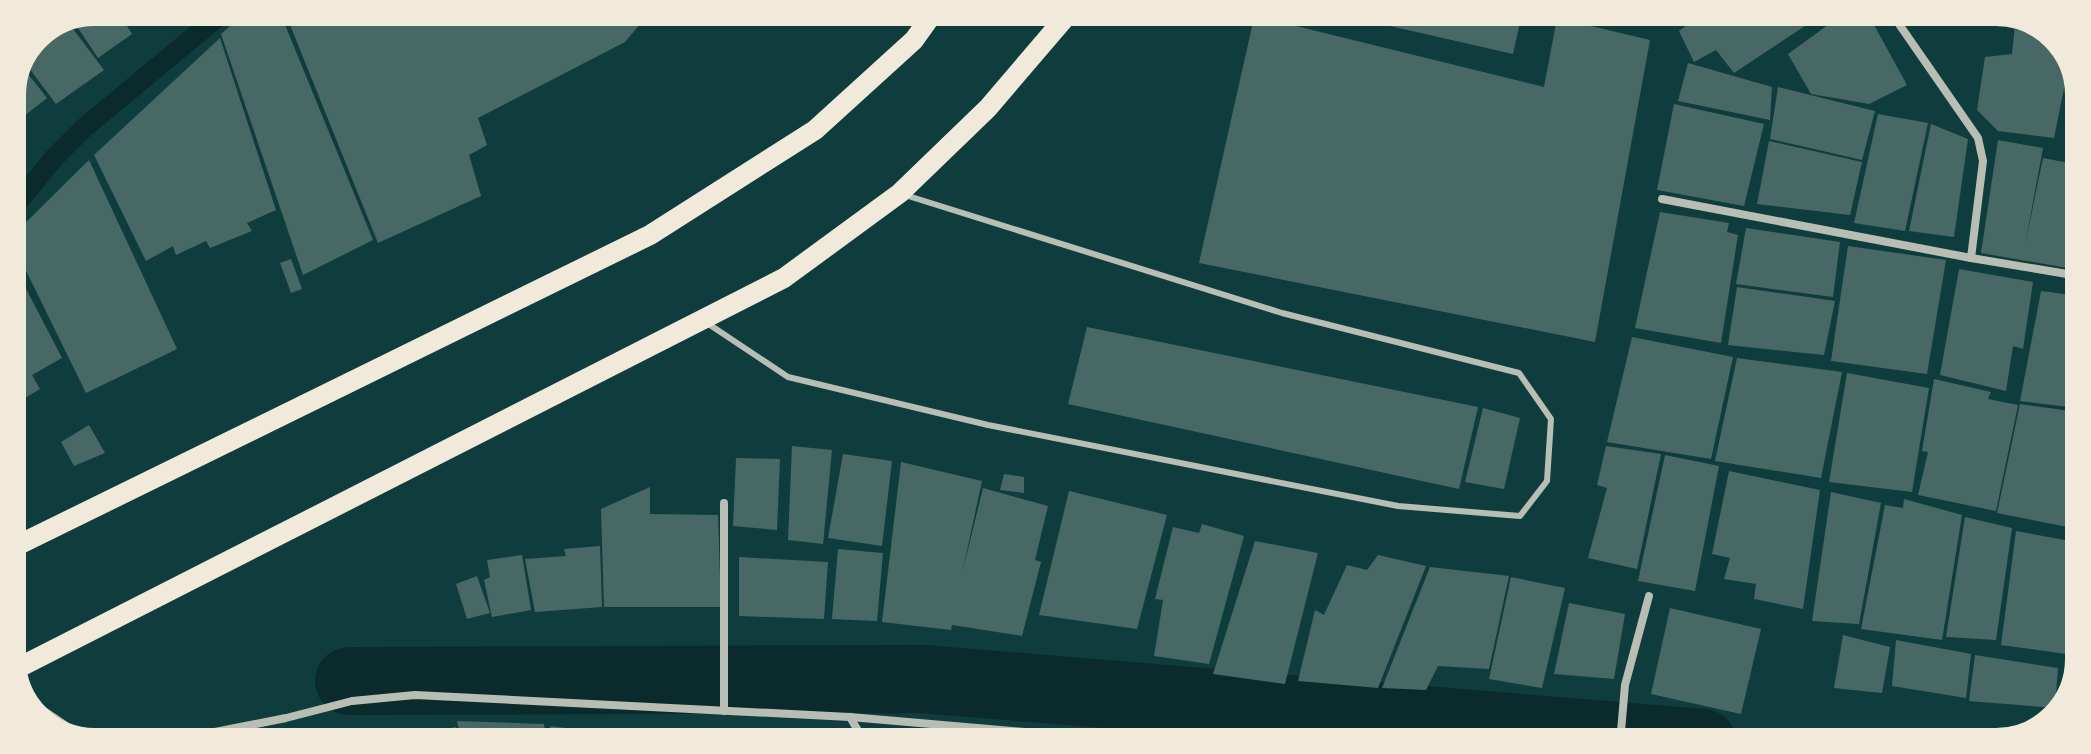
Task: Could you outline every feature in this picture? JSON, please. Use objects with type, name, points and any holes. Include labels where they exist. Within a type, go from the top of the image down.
[{"type":"main road","points":[[24,542],[650,235],[815,130],[914,40],[925,24]]},
{"type":"main road","points":[[24,665],[784,278],[900,193],[988,108],[1060,24]]},
{"type":"street","points":[[1899,24],[1978,138],[1983,161],[1971,258]]},
{"type":"street","points":[[1662,199],[2067,274]]},
{"type":"street","points":[[724,503],[724,711]]},
{"type":"street","points":[[1621,730],[1625,685],[1649,596]]},
{"type":"street","points":[[224,730],[352,701],[415,695],[850,717],[1001,730]]},
{"type":"street","points":[[850,717],[858,730]]},
{"type":"lane","points":[[704,321],[788,377],[988,425],[1398,506],[1520,516],[1547,481],[1551,419],[1519,373],[1282,313],[900,193]]},
{"type":"building","points":[[126,24],[132,34],[98,58],[77,26]]},
{"type":"building","points":[[233,24],[285,24],[373,240],[303,275],[221,34]]},
{"type":"building","points":[[290,24],[640,24],[625,42],[478,118],[487,145],[469,155],[481,196],[378,243]]},
{"type":"building","points":[[1253,24],[1295,24],[1544,87],[1556,24],[1582,24],[1650,40],[1595,342],[1199,263]]},
{"type":"building","points":[[1381,24],[1520,24],[1513,54]]},
{"type":"building","points":[[1688,24],[1808,24],[1734,73],[1716,50],[1694,62],[1679,31]]},
{"type":"building","points":[[1829,24],[1873,24],[1907,85],[1869,104],[1811,94],[1788,54]]},
{"type":"building","points":[[2015,27],[2036,36],[2058,59],[2066,81],[2054,138],[1998,131],[1977,110],[1985,57],[2012,54]]},
{"type":"building","points":[[72,28],[104,70],[56,104],[29,68],[45,45]]},
{"type":"building","points":[[220,38],[276,210],[247,223],[252,231],[210,248],[206,241],[176,255],[173,246],[146,261],[94,155]]},
{"type":"building","points":[[1688,63],[1772,87],[1770,120],[1678,101]]},
{"type":"building","points":[[27,73],[47,98],[24,116]]},
{"type":"building","points":[[1778,87],[1875,111],[1862,160],[1770,139]]},
{"type":"building","points":[[1674,104],[1764,124],[1744,206],[1657,190]]},
{"type":"building","points":[[1878,114],[1928,123],[1905,231],[1854,223]]},
{"type":"building","points":[[1931,124],[1968,139],[1954,237],[1909,231]]},
{"type":"building","points":[[1998,140],[2043,148],[2025,245],[2043,158],[2067,163],[2067,268],[1981,253]]},
{"type":"building","points":[[1769,141],[1862,162],[1850,215],[1757,204]]},
{"type":"building","points":[[89,160],[177,349],[86,393],[24,267],[24,224]]},
{"type":"building","points":[[1660,212],[1729,223],[1727,232],[1738,235],[1721,343],[1635,328]]},
{"type":"building","points":[[1746,228],[1840,242],[1833,297],[1736,284]]},
{"type":"building","points":[[1848,246],[1946,260],[1927,374],[1831,361]]},
{"type":"building","points":[[291,259],[302,289],[291,293],[280,263]]},
{"type":"building","points":[[1959,269],[2033,282],[2023,349],[2013,346],[2006,391],[1940,375]]},
{"type":"building","points":[[24,285],[62,358],[32,375],[40,389],[24,399]]},
{"type":"building","points":[[1737,287],[1835,301],[1824,355],[1728,345]]},
{"type":"building","points":[[2041,291],[2067,294],[2067,407],[2020,401]]},
{"type":"building","points":[[1087,327],[1478,407],[1459,489],[1068,404]]},
{"type":"building","points":[[1632,337],[1733,357],[1711,459],[1607,442]]},
{"type":"building","points":[[1737,358],[1842,372],[1821,478],[1715,461]]},
{"type":"building","points":[[1847,373],[1929,388],[1912,492],[1829,482]]},
{"type":"building","points":[[1934,379],[1991,392],[1988,399],[2018,405],[1996,511],[1918,495],[1928,452],[1922,451]]},
{"type":"building","points":[[2020,404],[2067,410],[2067,527],[1997,513]]},
{"type":"building","points":[[1483,408],[1520,418],[1504,489],[1465,482]]},
{"type":"building","points":[[89,425],[105,453],[74,466],[61,442]]},
{"type":"building","points":[[792,446],[832,450],[823,544],[788,540]]},
{"type":"building","points":[[1606,446],[1661,454],[1637,569],[1588,558],[1607,488],[1597,485]]},
{"type":"building","points":[[843,454],[892,461],[882,546],[828,538]]},
{"type":"building","points":[[1665,455],[1719,466],[1695,591],[1638,581]]},
{"type":"building","points":[[736,458],[780,459],[777,530],[733,526]]},
{"type":"building","points":[[901,462],[982,481],[962,574],[983,488],[1048,506],[1035,560],[1041,562],[1022,636],[952,625],[951,630],[882,622]]},
{"type":"building","points":[[1729,471],[1820,490],[1803,609],[1754,599],[1756,584],[1724,579],[1730,558],[1712,554]]},
{"type":"building","points":[[1004,474],[1024,477],[1024,493],[1000,490]]},
{"type":"building","points":[[650,487],[650,514],[718,515],[721,607],[604,607],[601,509]]},
{"type":"building","points":[[1069,491],[1167,515],[1137,629],[1039,615]]},
{"type":"building","points":[[1831,492],[1881,503],[1859,624],[1812,621]]},
{"type":"building","points":[[1904,499],[1962,515],[1942,640],[1861,629],[1885,505],[1903,508]]},
{"type":"building","points":[[1965,517],[2012,528],[1996,640],[1946,637]]},
{"type":"building","points":[[1202,524],[1244,536],[1209,664],[1154,656],[1163,600],[1155,599],[1173,527],[1199,533]]},
{"type":"building","points":[[2016,531],[2067,541],[2067,654],[2001,645]]},
{"type":"building","points":[[1255,541],[1318,553],[1285,684],[1213,674]]},
{"type":"building","points":[[600,546],[602,607],[535,612],[525,559],[566,556],[564,549]]},
{"type":"building","points":[[838,549],[883,553],[877,621],[832,619]]},
{"type":"building","points":[[522,555],[531,610],[492,617],[484,580],[490,577],[487,560]]},
{"type":"building","points":[[1378,555],[1426,566],[1378,688],[1298,681],[1315,610],[1324,615],[1347,565],[1367,570]]},
{"type":"building","points":[[739,557],[828,562],[824,619],[739,616]]},
{"type":"building","points":[[1430,567],[1509,576],[1489,669],[1438,666],[1426,690],[1382,688]]},
{"type":"building","points":[[477,576],[490,613],[467,619],[456,584]]},
{"type":"building","points":[[1511,577],[1565,588],[1542,688],[1489,679]]},
{"type":"building","points":[[1569,603],[1625,614],[1614,679],[1554,674]]},
{"type":"building","points":[[1670,608],[1761,629],[1741,714],[1651,694]]},
{"type":"building","points":[[1843,635],[1890,647],[1882,693],[1834,688]]},
{"type":"building","points":[[1896,640],[1971,654],[1966,698],[1892,686]]},
{"type":"building","points":[[1975,655],[2058,668],[2056,698],[2047,707],[1969,701]]},
{"type":"building","points":[[457,721],[544,724],[545,730],[459,730]]},
{"type":"building","points":[[550,726],[582,730],[551,730]]},
{"type":"waterway","points":[[24,195],[84,128],[209,24]]},
{"type":"waterway","points":[[349,681],[923,679],[1545,730]]}]
